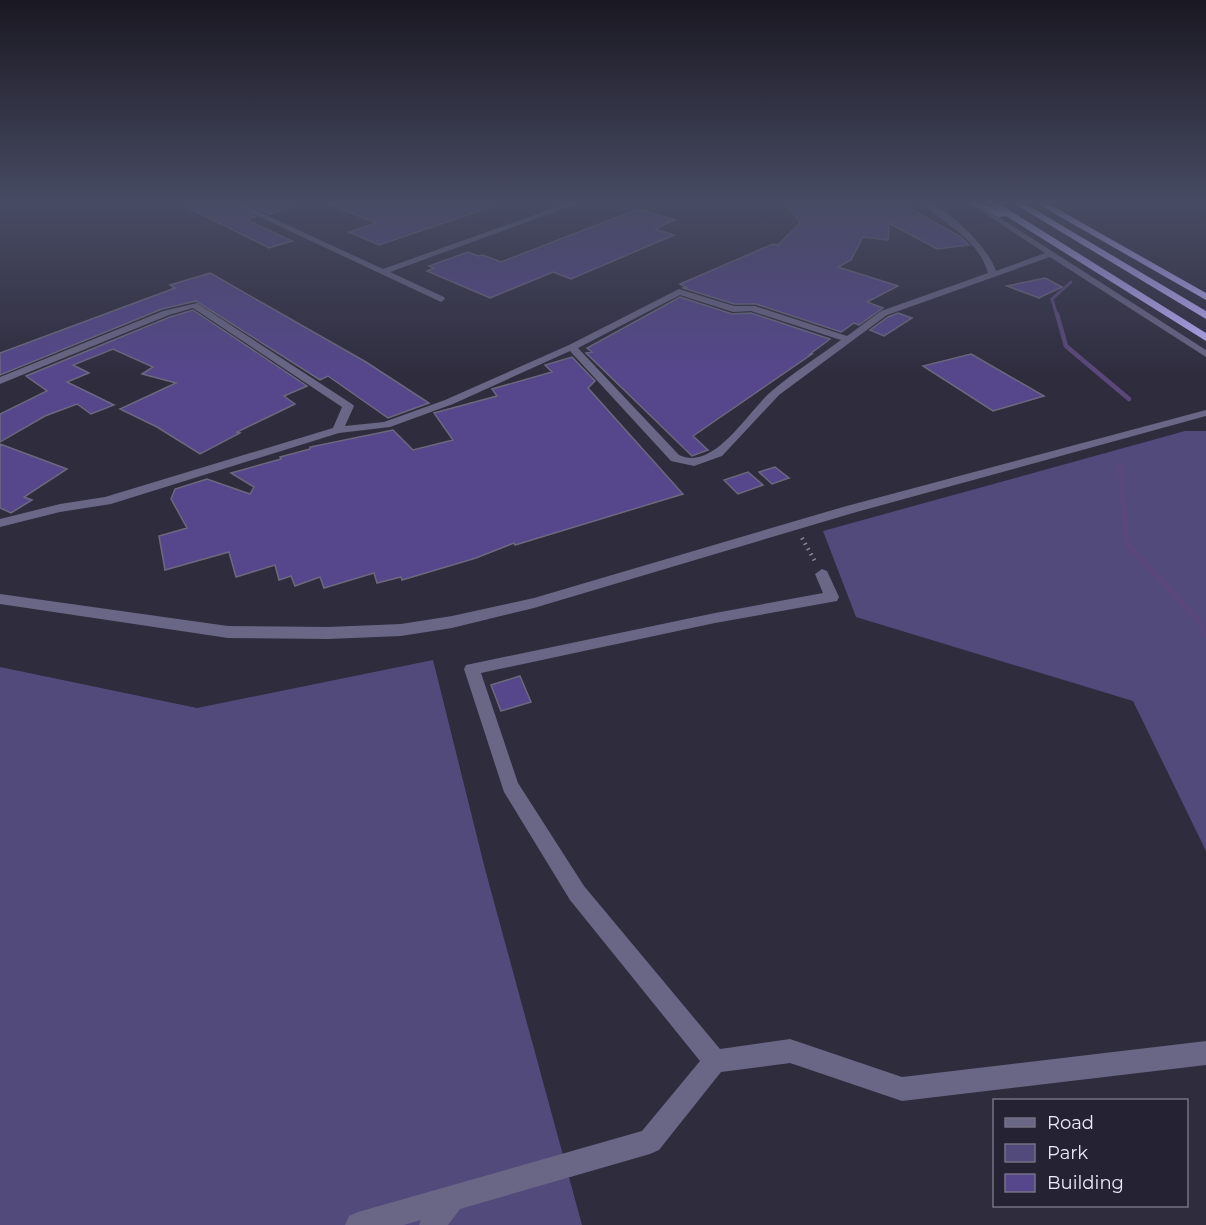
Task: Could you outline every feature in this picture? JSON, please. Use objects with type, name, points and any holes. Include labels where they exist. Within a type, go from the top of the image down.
[{"type":"highway","points":[[1081,260],[1206,338]]},
{"type":"highway","points":[[1113,260],[1206,316]]},
{"type":"highway","points":[[1118,260],[1124,267]]},
{"type":"highway","points":[[1143,260],[1206,297]]},
{"type":"street","points":[[357,260],[441,299]]},
{"type":"street","points":[[383,272],[416,260]]},
{"type":"street","points":[[989,260],[993,275]]},
{"type":"street","points":[[572,346],[675,458],[691,463],[714,456],[723,450],[775,393],[847,339],[894,309],[1034,260]]},
{"type":"street","points":[[1061,260],[1206,354]]},
{"type":"street","points":[[0,523],[60,508],[106,501],[338,430],[386,424],[449,402],[572,346],[679,292],[733,309],[752,308],[847,339]]},
{"type":"street","points":[[0,381],[166,313],[195,305],[348,406],[338,430]]},
{"type":"street","points":[[0,599],[228,632],[328,633],[401,630],[453,622],[534,603],[796,526],[1206,413]]},
{"type":"street","points":[[715,1061],[577,893],[516,796],[510,786],[472,669],[716,618],[832,597],[822,574]]},
{"type":"street","points":[[358,1225],[650,1141],[715,1061],[790,1051],[902,1089],[1206,1053]]},
{"type":"street","points":[[432,1225],[452,1197]]},
{"type":"path","points":[[796,526],[822,574]]},
{"type":"green space","points":[[1185,431],[1206,431],[1206,851],[1133,701],[856,617],[823,531]]},
{"type":"green space","points":[[433,660],[485,869],[582,1225],[0,1225],[0,667],[197,708]]},
{"type":"building","points":[[445,260],[501,262],[615,260],[571,279],[553,272],[490,298],[427,271],[434,268],[429,266]]},
{"type":"building","points":[[735,260],[851,260],[838,267],[898,286],[867,302],[883,308],[859,325],[854,323],[841,332],[756,304],[734,304],[683,288],[686,287],[680,284]]},
{"type":"building","points":[[210,273],[366,362],[429,403],[388,418],[328,376],[320,380],[196,301],[162,309],[0,375],[0,353],[175,288],[170,285]]},
{"type":"building","points":[[1045,278],[1062,287],[1039,298],[1007,286]]},
{"type":"building","points":[[680,297],[732,314],[751,313],[830,339],[810,354],[812,354],[693,436],[708,450],[692,456],[586,353],[592,352],[587,348]]},
{"type":"building","points":[[193,310],[307,386],[284,396],[295,404],[237,432],[240,433],[200,454],[157,427],[120,409],[176,383],[142,374],[153,367],[113,349],[73,365],[89,373],[67,382],[114,405],[91,414],[77,404],[45,416],[0,442],[0,414],[47,391],[26,376],[170,317]]},
{"type":"building","points":[[898,313],[912,318],[884,336],[870,330],[888,317]]},
{"type":"building","points":[[971,354],[1044,396],[993,411],[923,366]]},
{"type":"building","points":[[572,357],[595,381],[588,388],[683,494],[515,545],[514,543],[476,558],[402,580],[401,577],[377,583],[374,573],[324,588],[320,577],[295,586],[291,576],[279,580],[275,565],[236,577],[229,552],[165,570],[159,536],[187,528],[171,499],[175,489],[207,479],[250,494],[254,487],[231,473],[281,459],[280,457],[310,449],[310,447],[393,430],[413,450],[453,440],[434,413],[497,396],[492,389],[552,372],[545,365]]},
{"type":"building","points":[[0,444],[67,469],[24,497],[32,500],[11,513],[0,508]]},
{"type":"building","points":[[775,467],[789,478],[772,484],[759,472]]},
{"type":"building","points":[[748,472],[763,485],[738,494],[724,480]]},
{"type":"building","points":[[520,676],[531,702],[501,711],[491,685]]},
{"type":"waterway","points":[[1057,316],[1052,299],[1071,282]]},
{"type":"waterway","points":[[1057,314],[1066,346],[1129,399]]},
{"type":"waterway","points":[[1120,466],[1127,544],[1198,620],[1206,635]]}]
